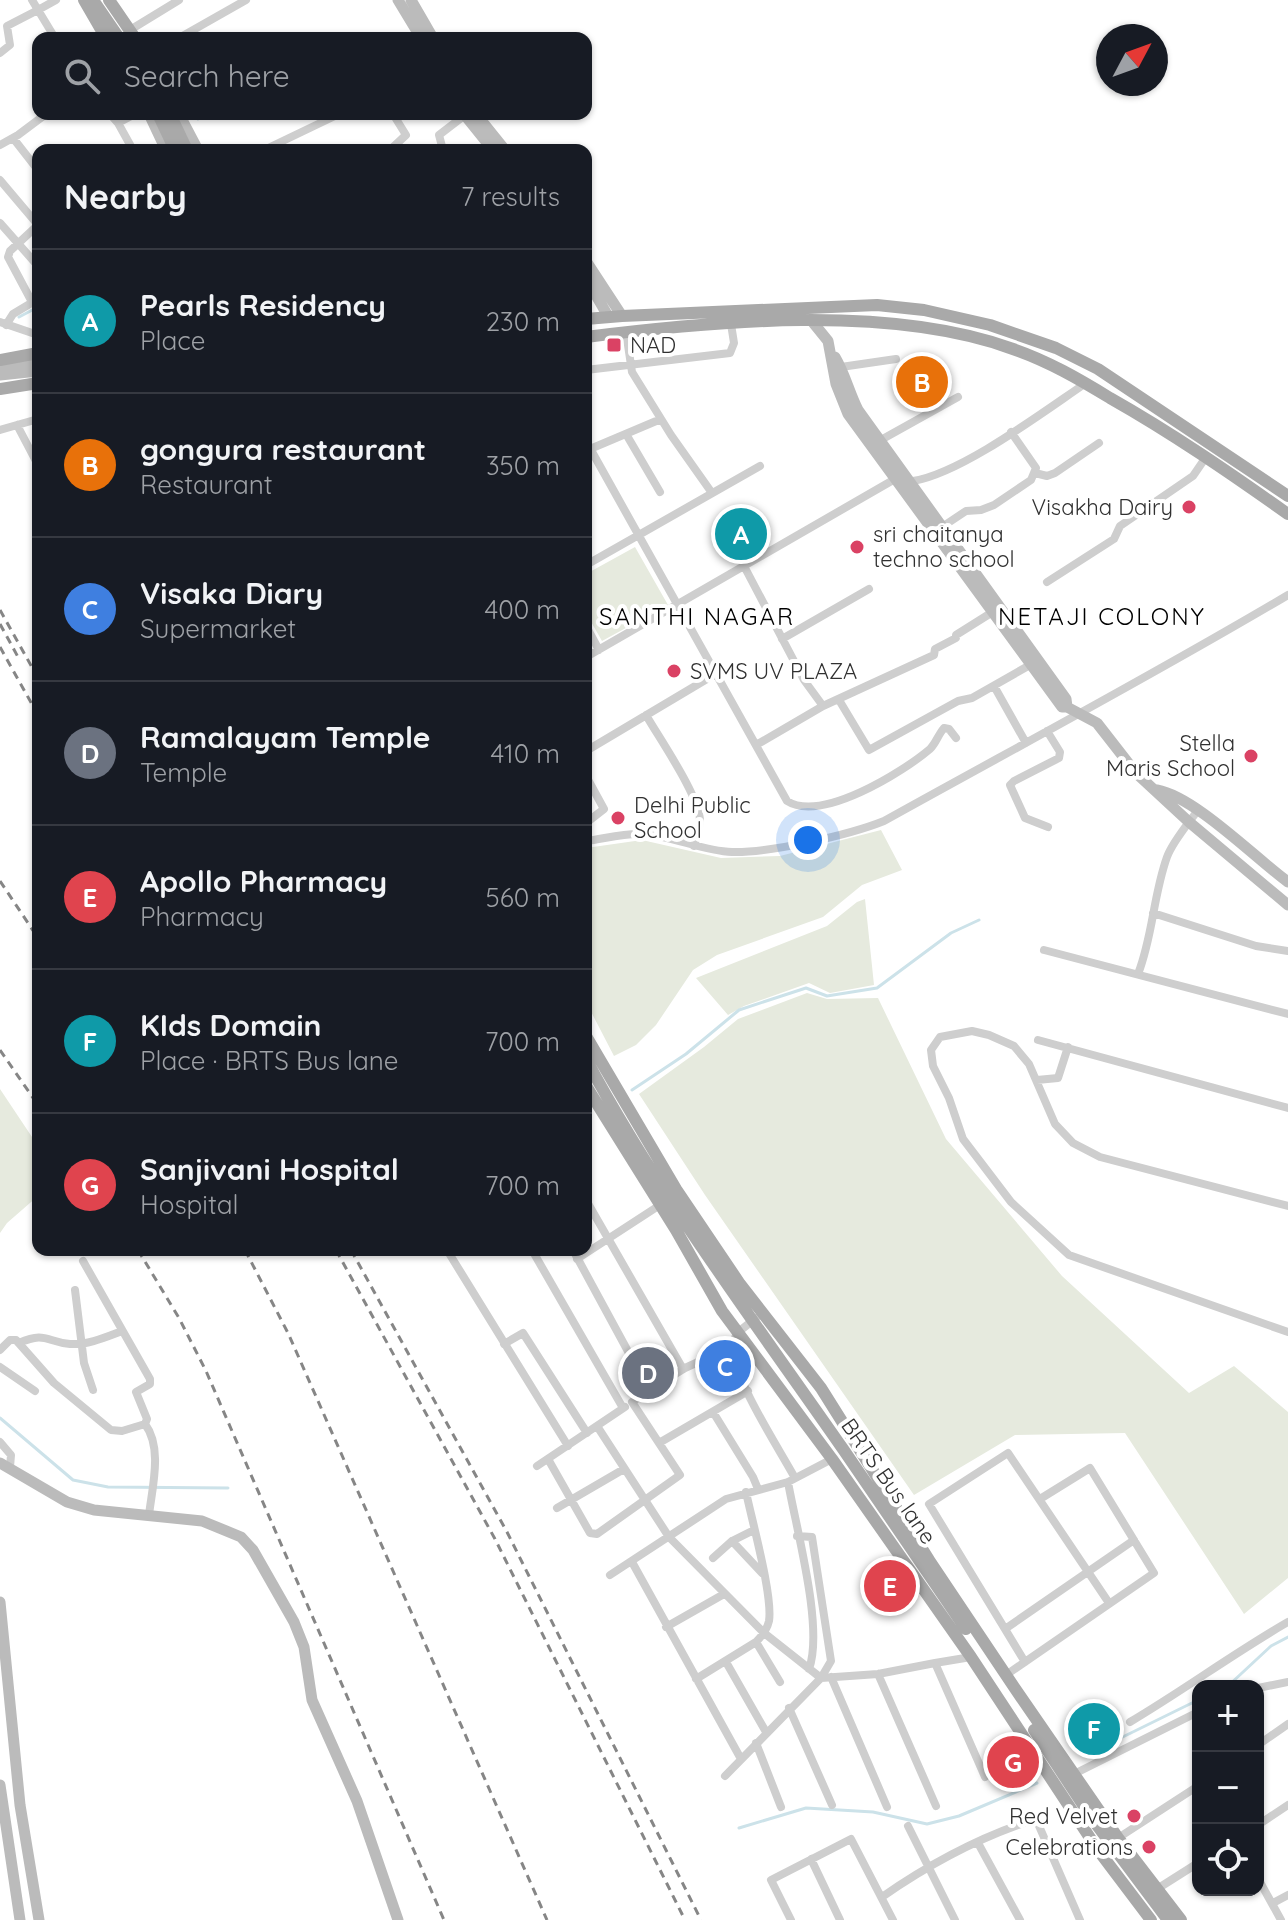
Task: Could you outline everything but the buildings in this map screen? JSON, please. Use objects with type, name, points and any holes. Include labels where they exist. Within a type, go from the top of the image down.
[{"type":"main road","points":[[84,0],[103,32]]},
{"type":"main road","points":[[93,0],[125,32]]},
{"type":"main road","points":[[109,0],[126,32]]},
{"type":"main road","points":[[161,120],[172,144]]},
{"type":"main road","points":[[173,120],[184,144]]},
{"type":"main road","points":[[592,318],[877,305],[924,310],[990,325],[1056,348],[1098,369],[1288,496]]},
{"type":"main road","points":[[592,336],[811,320],[942,328],[1011,348],[1086,383],[1172,433],[1288,514]]},
{"type":"main road","points":[[0,360],[32,354]]},
{"type":"main road","points":[[0,389],[32,384]]},
{"type":"main road","points":[[592,1046],[757,1318],[821,1388],[929,1560],[1006,1675],[1118,1838],[1181,1920]]},
{"type":"main road","name":"BRTS Bus lane","points":[[592,1069],[639,1151],[757,1318],[1093,1820],[1168,1920]]},
{"type":"main road","points":[[592,1096],[737,1333],[832,1459],[971,1657],[1066,1804],[1151,1920]]},
{"type":"street","points":[[32,0],[51,32]]},
{"type":"street","points":[[0,53],[10,45],[7,26],[56,0]]},
{"type":"street","points":[[132,32],[167,3],[179,0]]},
{"type":"street","points":[[190,32],[246,0]]},
{"type":"street","points":[[398,0],[417,32]]},
{"type":"street","points":[[411,0],[430,32]]},
{"type":"street","points":[[0,145],[38,120]]},
{"type":"street","points":[[115,120],[130,144]]},
{"type":"street","points":[[118,123],[124,120]]},
{"type":"street","points":[[152,120],[163,144]]},
{"type":"street","points":[[182,120],[195,144]]},
{"type":"street","points":[[276,144],[326,120]]},
{"type":"street","points":[[396,144],[406,135],[397,120]]},
{"type":"street","points":[[441,144],[439,135],[460,120]]},
{"type":"street","points":[[472,120],[489,144]]},
{"type":"street","points":[[474,120],[499,144]]},
{"type":"street","points":[[13,138],[32,162]]},
{"type":"street","points":[[0,180],[32,218]]},
{"type":"street","points":[[0,223],[32,259]]},
{"type":"street","points":[[32,230],[10,251],[8,257],[32,296]]},
{"type":"street","points":[[592,272],[615,316]]},
{"type":"street","points":[[592,286],[615,316]]},
{"type":"street","points":[[32,303],[3,324],[32,333]]},
{"type":"street","points":[[811,320],[828,341],[841,399],[848,414],[1062,707],[1097,723],[1136,773],[1288,905]]},
{"type":"street","points":[[592,369],[730,353],[734,343],[731,324]]},
{"type":"street","points":[[626,332],[631,366],[661,419],[712,493]]},
{"type":"street","points":[[832,353],[858,410],[1066,699],[1067,707]]},
{"type":"street","points":[[841,367],[896,359]]},
{"type":"street","points":[[0,367],[32,363]]},
{"type":"street","points":[[0,375],[32,372]]},
{"type":"street","points":[[592,654],[895,479],[910,482],[936,474],[1011,432],[1086,383]]},
{"type":"street","points":[[879,441],[958,397]]},
{"type":"street","points":[[592,444],[661,419]]},
{"type":"street","points":[[0,430],[32,421]]},
{"type":"street","points":[[17,425],[32,454]]},
{"type":"street","points":[[942,527],[966,511],[994,505],[1031,480],[1035,473],[1034,464],[1011,432]]},
{"type":"street","points":[[626,434],[660,492]]},
{"type":"street","points":[[1035,473],[1047,476],[1055,473],[1099,443]]},
{"type":"street","points":[[592,452],[791,804],[801,807],[855,795],[895,774],[934,745],[944,728],[949,729],[956,738]]},
{"type":"street","points":[[1047,582],[1114,539],[1120,526],[1193,476],[1206,457]]},
{"type":"street","points":[[592,561],[760,466]]},
{"type":"street","points":[[744,566],[804,680],[823,706]]},
{"type":"street","points":[[782,639],[869,589]]},
{"type":"street","points":[[592,840],[641,834],[733,852],[767,849],[861,830],[884,821],[1082,714],[1288,595]]},
{"type":"street","points":[[756,745],[823,706],[934,655],[935,649],[991,613]]},
{"type":"street","points":[[592,637],[599,650]]},
{"type":"street","points":[[839,700],[869,750],[1030,665]]},
{"type":"street","points":[[592,747],[717,673]]},
{"type":"street","points":[[994,686],[1026,743]]},
{"type":"street","points":[[646,715],[684,779],[696,806],[701,820],[694,846]]},
{"type":"street","points":[[1047,731],[1060,752],[1059,758],[1010,785],[1025,818],[1048,827]]},
{"type":"street","points":[[592,787],[604,809],[592,818]]},
{"type":"street","points":[[1156,790],[1171,793],[1198,810],[1288,882]]},
{"type":"street","points":[[1138,974],[1147,951],[1168,854],[1198,810]]},
{"type":"street","points":[[1153,913],[1256,946],[1288,951]]},
{"type":"street","points":[[1044,950],[1288,1014]]},
{"type":"street","points":[[1288,1206],[1100,1157],[1073,1143],[1055,1124],[1029,1064],[1014,1046],[989,1035],[972,1031],[940,1037],[931,1050],[933,1066],[949,1098],[963,1139],[1011,1202],[1069,1255],[1288,1332]]},
{"type":"street","points":[[1038,1040],[1288,1108]]},
{"type":"street","points":[[1037,1080],[1058,1078],[1068,1047]]},
{"type":"street","points":[[592,1246],[660,1205]]},
{"type":"street","points":[[592,1210],[683,1369]]},
{"type":"street","points":[[451,1256],[568,1446]]},
{"type":"street","points":[[535,1256],[623,1408]]},
{"type":"street","points":[[576,1256],[649,1390]]},
{"type":"street","points":[[83,1261],[150,1379],[150,1384],[136,1392],[147,1419],[145,1424]]},
{"type":"street","points":[[75,1290],[84,1363],[93,1390]]},
{"type":"street","points":[[757,1318],[737,1333],[731,1347],[733,1359],[796,1478],[818,1674],[887,1807]]},
{"type":"street","points":[[19,1343],[41,1336],[69,1344],[83,1343],[122,1331]]},
{"type":"street","points":[[504,1344],[523,1333],[587,1433]]},
{"type":"street","points":[[0,1350],[10,1340],[19,1343],[54,1383],[111,1430],[122,1431],[145,1424]]},
{"type":"street","points":[[537,1466],[683,1369],[731,1347]]},
{"type":"street","points":[[0,1367],[35,1391]]},
{"type":"street","points":[[659,1443],[748,1391]]},
{"type":"street","points":[[548,1459],[593,1535],[646,1500],[680,1475],[632,1402]]},
{"type":"street","points":[[713,1412],[758,1489]]},
{"type":"street","points":[[145,1424],[153,1448],[149,1515]]},
{"type":"street","points":[[597,1426],[669,1537],[764,1633],[818,1674],[878,1674],[971,1657]]},
{"type":"street","points":[[0,1442],[11,1455],[5,1465],[67,1502],[94,1510],[202,1521],[228,1529],[253,1550],[269,1574],[304,1647],[312,1700],[357,1801],[398,1920]]},
{"type":"street","points":[[1025,1662],[929,1504],[1008,1453],[1109,1603]]},
{"type":"street","points":[[610,1575],[726,1499],[796,1478],[832,1459]]},
{"type":"street","points":[[1006,1675],[1154,1573],[1090,1468],[1040,1499]]},
{"type":"street","points":[[557,1508],[624,1469]]},
{"type":"street","points":[[696,1679],[756,1642],[769,1621],[746,1492]]},
{"type":"street","points":[[713,1558],[732,1541],[754,1530]]},
{"type":"street","points":[[725,1776],[739,1756],[756,1743],[831,1661],[812,1537],[803,1535]]},
{"type":"street","points":[[1005,1629],[1134,1540]]},
{"type":"street","points":[[732,1541],[763,1575]]},
{"type":"street","points":[[632,1562],[739,1756]]},
{"type":"street","points":[[894,1592],[916,1579]]},
{"type":"street","points":[[666,1627],[724,1594]]},
{"type":"street","points":[[0,1602],[20,1805],[39,1920]]},
{"type":"street","points":[[1130,1722],[1288,1622]]},
{"type":"street","points":[[756,1642],[780,1682]]},
{"type":"street","points":[[726,1662],[765,1730]]},
{"type":"street","points":[[935,1663],[985,1777]]},
{"type":"street","points":[[878,1674],[936,1806]]},
{"type":"street","points":[[1264,1687],[1288,1682]]},
{"type":"street","points":[[789,1708],[832,1805]]},
{"type":"street","points":[[1074,1774],[1192,1715]]},
{"type":"street","points":[[1264,1741],[1288,1724]]},
{"type":"street","points":[[756,1743],[781,1807]]},
{"type":"street","points":[[0,1785],[20,1920]]},
{"type":"street","points":[[1118,1838],[1192,1790]]},
{"type":"street","points":[[1260,1824],[1288,1805]]},
{"type":"street","points":[[882,1897],[929,1867],[1036,1819],[1080,1920]]},
{"type":"street","points":[[908,1826],[955,1920]]},
{"type":"street","points":[[791,1920],[771,1880],[851,1839],[893,1920]]},
{"type":"street","points":[[978,1843],[1020,1920]]},
{"type":"street","points":[[811,1859],[840,1920]]},
{"type":"street","points":[[1157,1889],[1192,1867]]},
{"type":"street","points":[[1264,1888],[1281,1920]]},
{"type":"street","points":[[1273,1903],[1288,1895]]},
{"type":"shaded area","points":[[635,547],[668,605],[602,641],[592,624],[592,571]]},
{"type":"shaded area","points":[[881,830],[902,870],[862,885],[823,917],[717,955],[693,970],[656,1025],[636,1045],[614,1056],[592,1014],[592,847],[642,840],[721,858],[780,856]]},
{"type":"shaded area","points":[[865,899],[874,985],[830,993],[809,983],[744,1006],[728,1015],[696,978],[827,926]]},
{"type":"shaded area","points":[[807,993],[827,999],[878,998],[946,1139],[1062,1276],[1189,1393],[1234,1366],[1288,1412],[1288,1578],[1244,1614],[1125,1433],[1015,1435],[914,1495],[705,1195],[639,1094],[738,1019]]},
{"type":"shaded area","points":[[0,1089],[32,1137],[32,1201],[0,1233]]},
{"type":"waterway","points":[[19,317],[32,310]]},
{"type":"waterway","points":[[632,1090],[686,1054],[739,1010],[806,988],[827,996],[877,988],[951,933],[979,920]]},
{"type":"waterway","points":[[0,1418],[73,1480],[108,1487],[228,1488]]},
{"type":"waterway","points":[[1234,1680],[1271,1646],[1288,1637]]},
{"type":"waterway","points":[[1086,1755],[1192,1703]]},
{"type":"waterway","points":[[739,1828],[806,1808],[873,1812],[927,1824],[959,1816],[1037,1783]]},
{"type":"railway","points":[[0,610],[32,667]]},
{"type":"railway","points":[[0,624],[18,657]]},
{"type":"railway","points":[[0,647],[32,704]]},
{"type":"railway","points":[[0,881],[32,929]]},
{"type":"railway","points":[[0,1050],[32,1096]]},
{"type":"railway","points":[[142,1256],[206,1371],[444,1920]]},
{"type":"railway","points":[[248,1256],[288,1333],[547,1920]]},
{"type":"railway","points":[[339,1256],[495,1539],[685,1920]]},
{"type":"railway","points":[[354,1256],[507,1532],[701,1920]]},
{"type":"place","name":"NAD","points":[[614,345]]},
{"type":"place","name":"gongura restaurant","points":[[922,382]]},
{"type":"place","name":"Visakha Dairy","points":[[1189,507]]},
{"type":"place","name":"Pearls Residency","points":[[741,534]]},
{"type":"place","name":"sri chaitanya techno school","points":[[857,547]]},
{"type":"place","name":"SVMS UV PLAZA","points":[[674,671]]},
{"type":"place","name":"Stella Maris School","points":[[1251,756]]},
{"type":"place","name":"Delhi Public School","points":[[618,818]]},
{"type":"place","name":"Visaka Diary","points":[[725,1366]]},
{"type":"place","name":"Ramalayam Temple","points":[[648,1373]]},
{"type":"place","name":"Apollo Pharmacy","points":[[890,1586]]},
{"type":"place","name":"KIds Domain","points":[[1094,1729]]},
{"type":"place","name":"Sanjivani Hospital","points":[[1013,1762]]},
{"type":"place","name":"Red Velvet","points":[[1134,1816]]},
{"type":"place","name":"Celebrations","points":[[1149,1847]]},
{"type":"district","name":"SANTHI NAGAR","points":[[697,617]]},
{"type":"district","name":"NETAJI COLONY","points":[[1102,617]]}]
